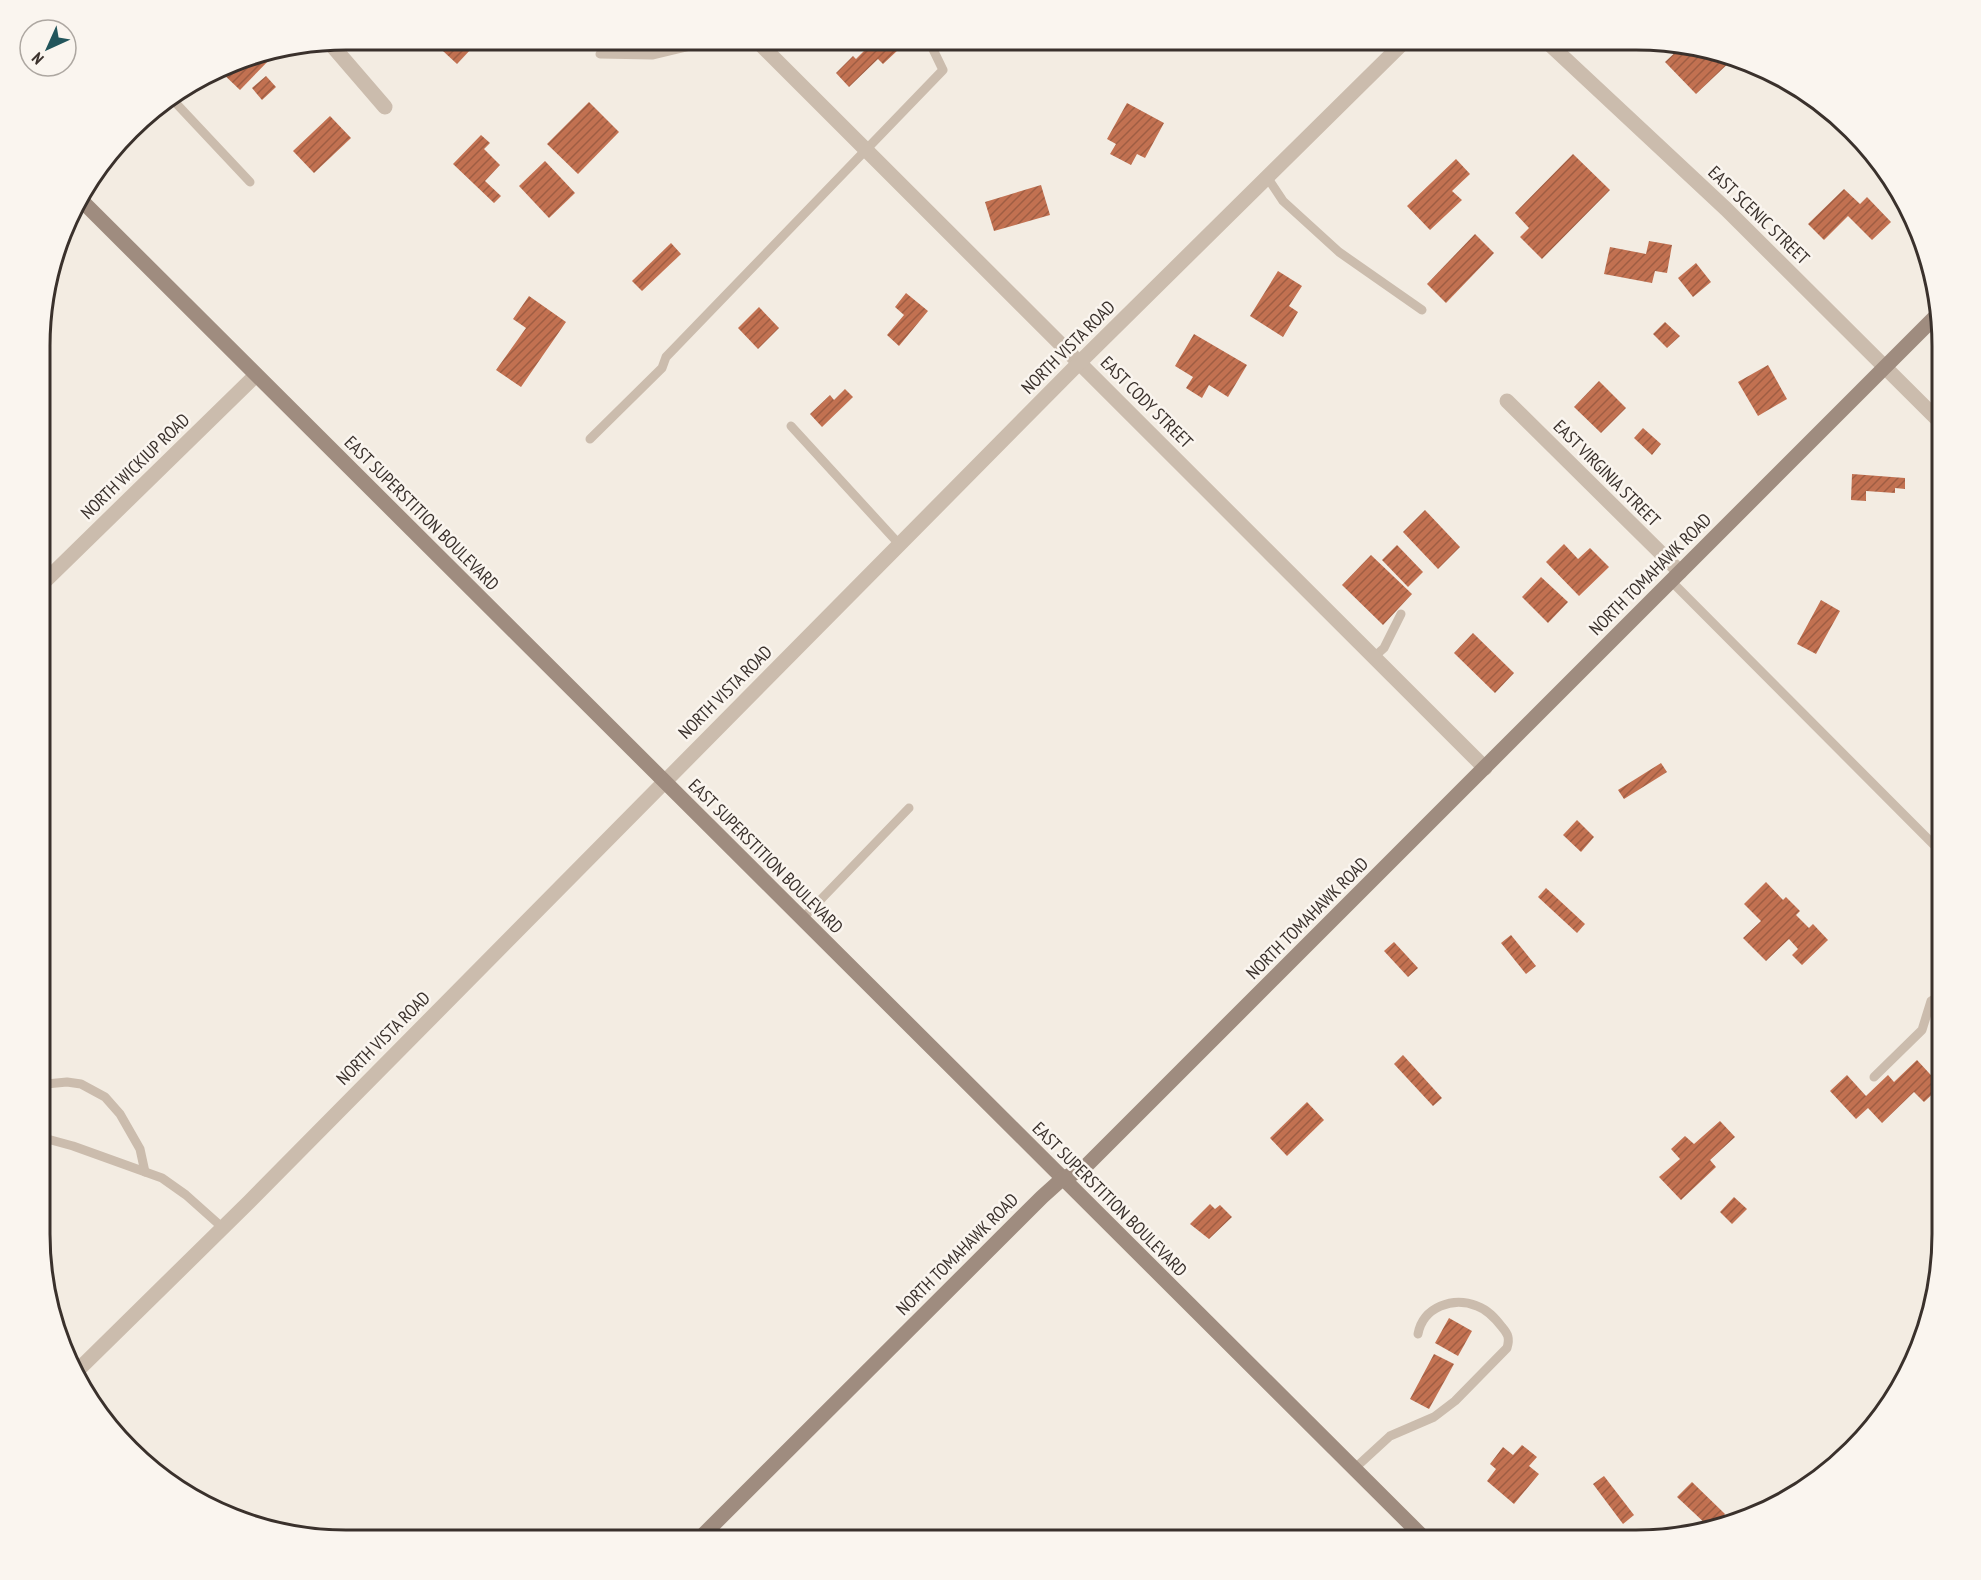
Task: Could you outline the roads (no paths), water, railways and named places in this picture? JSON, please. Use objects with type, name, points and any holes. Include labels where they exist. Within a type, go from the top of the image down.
[{"type":"main road","name":"EAST SUPERSTITION BOULEVARD","points":[[85,205],[1416,1530]]},
{"type":"main road","name":"NORTH TOMAHAWK ROAD","points":[[707,1530],[1062,1179],[1083,1169],[1931,322]]},
{"type":"street","points":[[336,50],[385,107]]},
{"type":"street","name":"EAST CODY STREET","points":[[770,50],[865,149],[1485,768]]},
{"type":"street","name":"NORTH VISTA ROAD","points":[[81,1367],[223,1228],[1080,362],[1395,50]]},
{"type":"street","name":"EAST SCENIC STREET","points":[[1556,50],[1726,209],[1932,414]]},
{"type":"street","name":"NORTH WICKIUP ROAD","points":[[50,576],[256,375]]},
{"type":"street","name":"EAST VIRGINIA STREET","points":[[1507,401],[1675,576]]},
{"type":"lane","points":[[600,54],[652,55],[673,50]]},
{"type":"lane","points":[[590,439],[662,368],[666,357],[943,70],[933,50]]},
{"type":"lane","points":[[176,103],[250,182]]},
{"type":"lane","points":[[1267,177],[1283,201],[1339,252],[1422,310]]},
{"type":"lane","points":[[791,426],[899,544]]},
{"type":"lane","points":[[1675,576],[1932,843]]},
{"type":"lane","points":[[1374,657],[1384,648],[1401,614]]},
{"type":"lane","points":[[802,919],[909,808]]},
{"type":"lane","points":[[1874,1077],[1922,1030],[1932,1000]]},
{"type":"lane","points":[[50,1084],[67,1082],[81,1084],[105,1096],[120,1114],[140,1149],[145,1172]]},
{"type":"lane","points":[[50,1140],[162,1178],[186,1195],[223,1228]]},
{"type":"lane","points":[[1354,1469],[1390,1436],[1434,1417],[1455,1401],[1507,1348],[1509,1340],[1508,1335],[1490,1313],[1478,1306],[1463,1302],[1442,1305],[1432,1311],[1424,1317],[1418,1334]]}]
